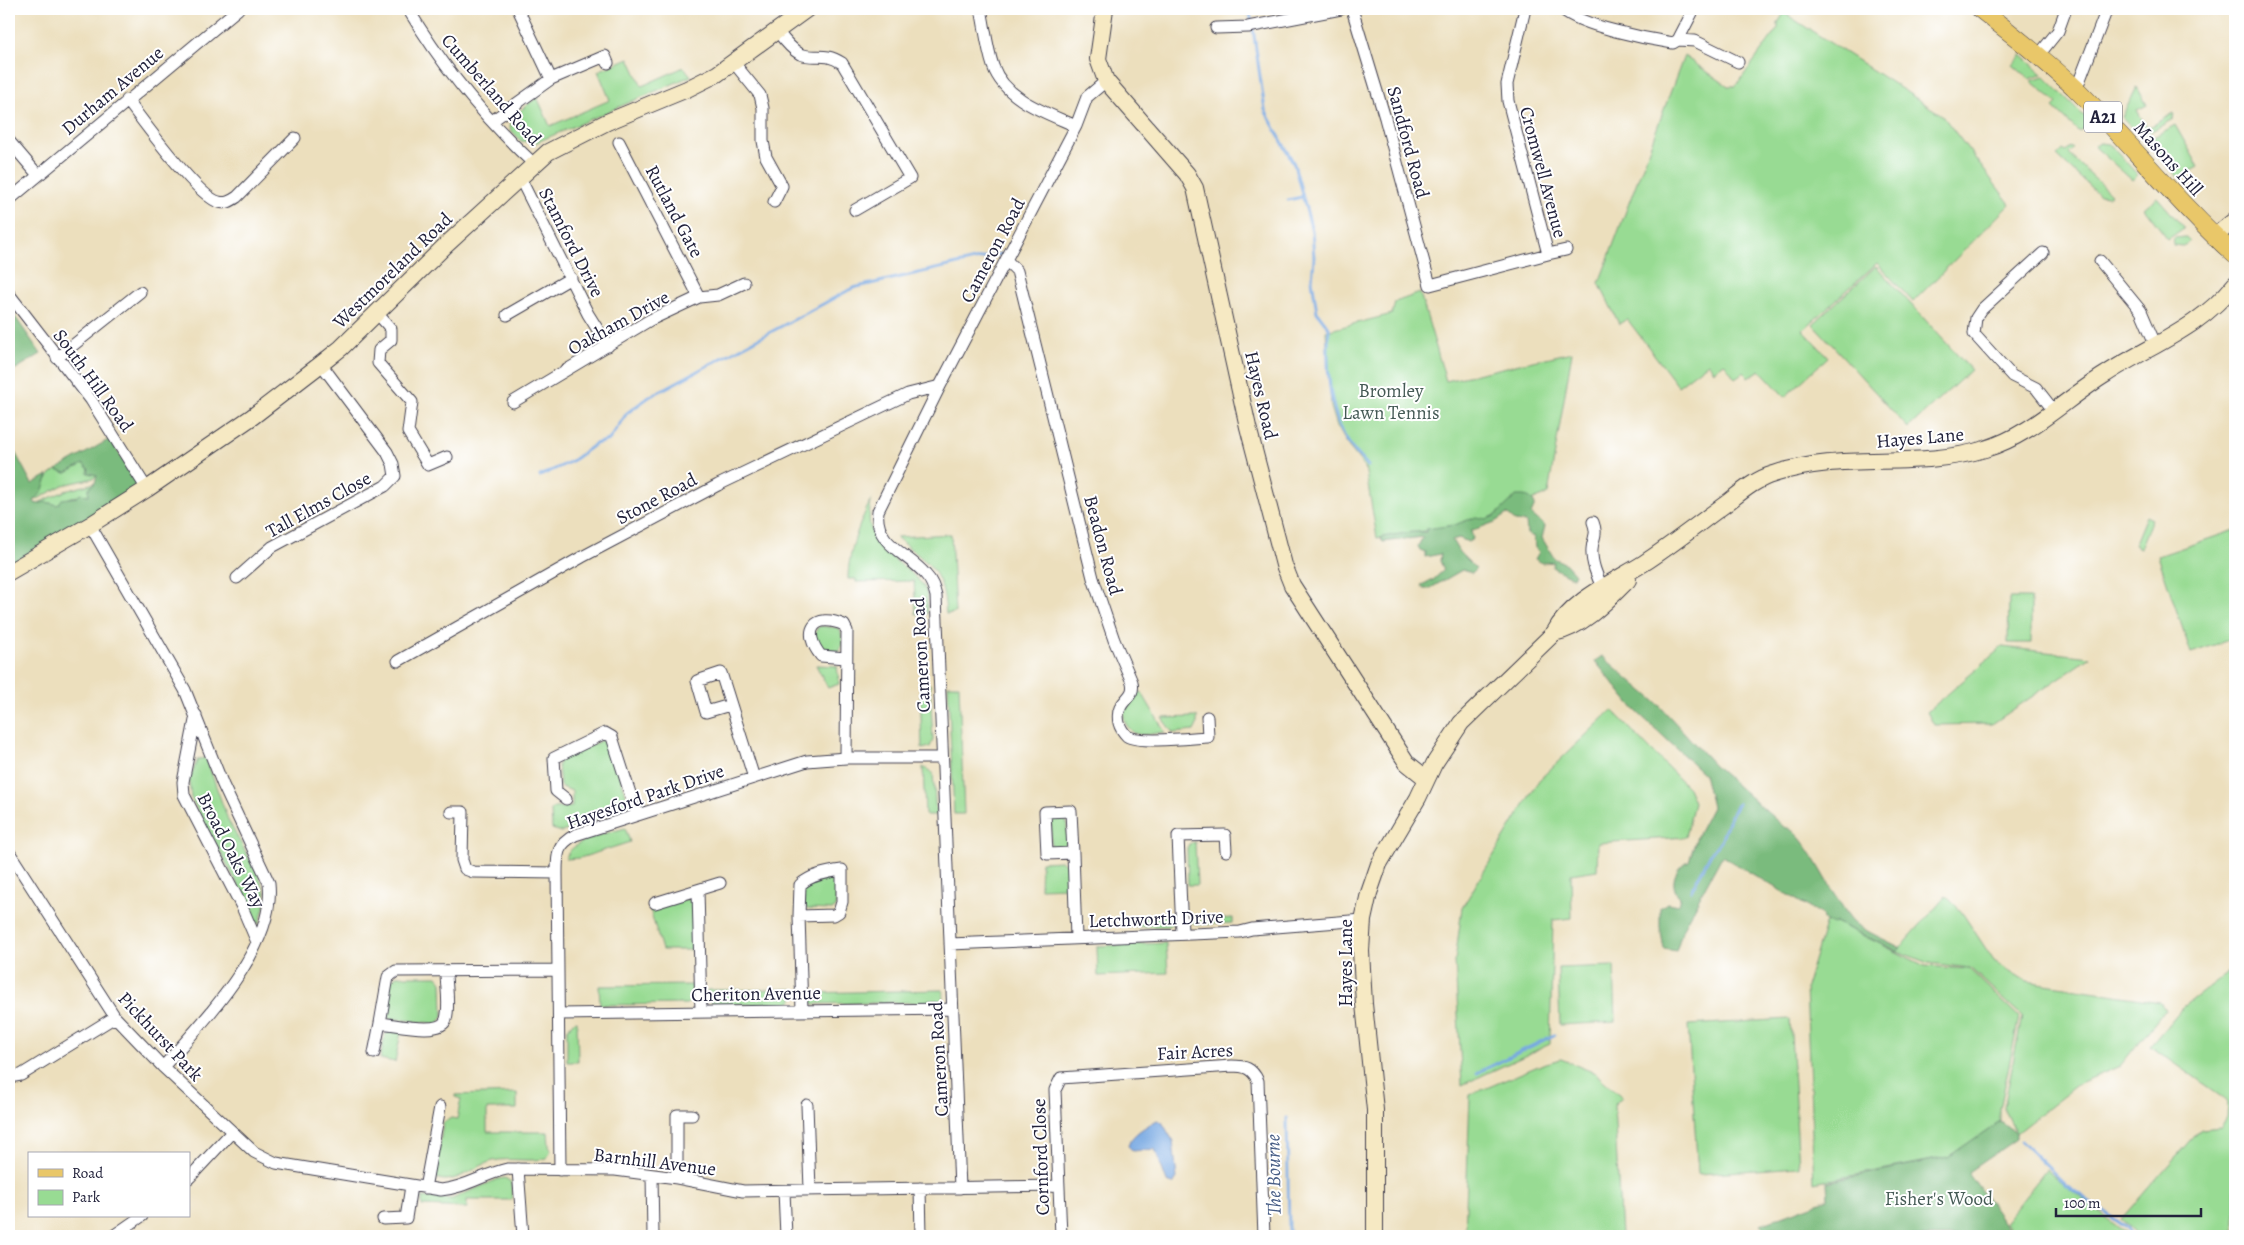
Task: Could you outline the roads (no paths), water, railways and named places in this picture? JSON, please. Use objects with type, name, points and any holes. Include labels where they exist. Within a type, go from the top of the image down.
[{"type":"main road","name":"Westmoreland Road","points":[[9,572],[148,489],[252,417],[321,364],[534,164],[559,146],[607,122],[687,89],[734,63],[807,9]]},
{"type":"main road","name":"Hayes Road","points":[[1105,9],[1098,59],[1106,80],[1187,174],[1195,188],[1248,427],[1284,565],[1292,585],[1407,762],[1427,779]]},
{"type":"main road","name":"Masons Hill","points":[[1980,9],[2074,88],[2215,236]]},
{"type":"main road","points":[[2215,236],[2235,220]]},
{"type":"main road","name":"A21","points":[[2215,236],[2235,254]]},
{"type":"main road","name":"Hayes Lane","points":[[1374,1236],[1375,1110],[1364,1004],[1361,951],[1363,920],[1379,864],[1445,745],[1460,723],[1554,633],[1560,622],[1603,588],[1646,562],[1746,488],[1774,474],[1823,464],[1945,459],[1964,455],[2010,439],[2032,427],[2105,374],[2178,334],[2235,284]]},
{"type":"main road","name":"Hayes Lane","points":[[1554,633],[1568,630],[1601,605],[1646,562]]},
{"type":"street","name":"Durham Avenue","points":[[9,200],[238,9]]},
{"type":"street","name":"Cumberland Road","points":[[408,9],[440,60],[492,121],[534,164]]},
{"type":"street","points":[[518,9],[551,79]]},
{"type":"street","points":[[981,9],[994,68],[1000,79],[1026,103],[1076,126]]},
{"type":"street","points":[[1216,28],[1253,26],[1341,9]]},
{"type":"street","name":"Sandford Road","points":[[1352,9],[1385,118],[1430,285]]},
{"type":"street","name":"Cromwell Avenue","points":[[1430,285],[1548,254],[1508,101],[1507,84],[1524,9]]},
{"type":"street","points":[[1562,9],[1569,15],[1598,25],[1673,43],[1678,40],[1694,9]]},
{"type":"street","points":[[2038,56],[2058,31],[2066,9]]},
{"type":"street","points":[[2074,88],[2107,9]]},
{"type":"street","points":[[778,32],[791,48],[802,54],[830,56],[842,63],[910,178],[855,210]]},
{"type":"street","points":[[1678,40],[1695,41],[1738,62]]},
{"type":"street","points":[[492,121],[551,79],[604,56],[608,63]]},
{"type":"street","points":[[734,63],[760,95],[764,108],[763,141],[766,157],[782,186],[774,202]]},
{"type":"street","name":"Cameron Road","points":[[960,1188],[936,596],[926,574],[890,545],[883,536],[877,518],[880,505],[1076,126],[1087,97],[1106,80]]},
{"type":"street","points":[[127,100],[200,190],[220,203],[229,202],[237,197],[295,138]]},
{"type":"street","points":[[9,141],[38,175]]},
{"type":"street","name":"Rutland Gate","points":[[619,142],[699,298]]},
{"type":"street","name":"Stamford Drive","points":[[520,178],[588,314],[608,346]]},
{"type":"street","points":[[1548,254],[1566,250]]},
{"type":"street","points":[[2043,253],[1982,309],[1976,318],[1974,334],[2012,376],[2036,388],[2054,411]]},
{"type":"street","name":"Beadon Road","points":[[1006,260],[1016,271],[1093,578],[1114,640],[1134,689],[1120,708],[1119,723],[1127,736],[1137,739],[1208,737],[1207,717]]},
{"type":"street","points":[[2100,261],[2142,311],[2156,346]]},
{"type":"street","points":[[507,315],[571,278]]},
{"type":"street","name":"Oakham Drive","points":[[513,402],[650,320],[699,298],[718,295],[744,283]]},
{"type":"street","points":[[57,358],[140,292]]},
{"type":"street","name":"South Hill Road","points":[[9,294],[91,400],[148,489]]},
{"type":"street","points":[[377,313],[391,329],[391,340],[379,350],[378,363],[412,402],[408,432],[428,465],[447,458]]},
{"type":"street","name":"Tall Elms Close","points":[[237,578],[272,547],[392,481],[395,471],[387,452],[321,364]]},
{"type":"street","name":"Stone Road","points":[[398,660],[582,557],[718,485],[908,394],[940,386]]},
{"type":"street","points":[[1593,522],[1596,531],[1592,548],[1598,579],[1603,588]]},
{"type":"street","name":"Broad Oaks Way","points":[[90,525],[185,690],[223,785],[270,883],[271,899],[267,917],[256,942],[228,991],[163,1067]]},
{"type":"street","points":[[846,658],[846,758]]},
{"type":"street","points":[[730,705],[754,778]]},
{"type":"street","name":"Broad Oaks Way","points":[[196,714],[183,782],[184,795],[242,907],[256,942]]},
{"type":"street","points":[[566,799],[556,791],[554,758],[605,733],[612,737],[637,815]]},
{"type":"street","name":"Hayesford Park Drive","points":[[560,1170],[557,853],[564,841],[575,835],[807,761],[846,758],[942,758]]},
{"type":"street","points":[[451,812],[462,812],[462,860],[465,869],[473,872],[557,873]]},
{"type":"street","points":[[1182,933],[1178,836],[1225,835],[1226,851]]},
{"type":"street","name":"Pickhurst Park","points":[[9,852],[114,1017],[163,1067],[232,1132]]},
{"type":"street","points":[[1073,853],[1076,938]]},
{"type":"street","points":[[799,916],[834,915],[839,912],[842,902],[842,864],[827,872],[804,880],[800,885],[799,916],[802,1010]]},
{"type":"street","points":[[655,903],[720,883]]},
{"type":"street","points":[[698,890],[701,1012]]},
{"type":"street","name":"Letchworth Drive","points":[[950,944],[1240,932],[1252,929],[1363,920]]},
{"type":"street","points":[[374,1053],[388,977],[391,973],[396,971],[558,970]]},
{"type":"street","points":[[380,1023],[434,1029],[442,1026],[447,1018],[446,972]]},
{"type":"street","name":"Cheriton Avenue","points":[[559,1014],[953,1009]]},
{"type":"street","points":[[9,1077],[21,1075],[114,1017]]},
{"type":"street","name":"Fair Acres","points":[[1061,1078],[1232,1066],[1246,1067],[1251,1070],[1258,1081],[1264,1236]]},
{"type":"street","name":"Cornford Close","points":[[1061,1078],[1055,1090],[1061,1236]]},
{"type":"street","points":[[807,1105],[810,1190]]},
{"type":"street","points":[[425,1188],[440,1107]]},
{"type":"street","points":[[677,1178],[676,1115],[692,1115]]},
{"type":"street","points":[[190,1177],[232,1132]]},
{"type":"street","name":"Barnhill Avenue","points":[[232,1132],[254,1152],[276,1162],[425,1188],[455,1188],[496,1171],[518,1169],[615,1170],[677,1178],[743,1191],[1058,1186]]},
{"type":"street","points":[[518,1169],[523,1236]]},
{"type":"street","points":[[652,1175],[653,1236]]},
{"type":"street","points":[[382,1219],[410,1218],[411,1186]]},
{"type":"street","points":[[920,1188],[921,1236]]},
{"type":"street","points":[[784,1191],[786,1236]]},
{"type":"street","points":[[113,1236],[139,1218]]},
{"type":"water","points":[[1157,1120],[1162,1122],[1173,1141],[1177,1178],[1173,1184],[1167,1182],[1155,1149],[1133,1151],[1128,1146],[1136,1134]]},
{"type":"waterway","points":[[1249,9],[1252,23]]},
{"type":"waterway","points":[[1253,29],[1265,110],[1294,164],[1312,231],[1314,258],[1312,280],[1317,312],[1329,328],[1328,371],[1332,402],[1341,430],[1350,445],[1368,466]]},
{"type":"waterway","points":[[1288,200],[1302,197]]},
{"type":"waterway","points":[[540,476],[572,461],[595,444],[609,440],[627,413],[649,397],[853,288],[1001,254]]},
{"type":"waterway","name":"The Bourne","points":[[1691,891],[1711,853],[1722,839],[1728,821],[1738,803]]},
{"type":"waterway","name":"The Bourne","points":[[1477,1073],[1554,1035]]},
{"type":"waterway","name":"The Bourne","points":[[1287,1118],[1289,1231]]},
{"type":"waterway","points":[[2021,1141],[2066,1185],[2127,1228],[2131,1236]]},
{"type":"park label","name":"Bromley Lawn Tennis","points":[[1391,401]]},
{"type":"park label","name":"Fisher's Wood","points":[[1939,1198]]}]
